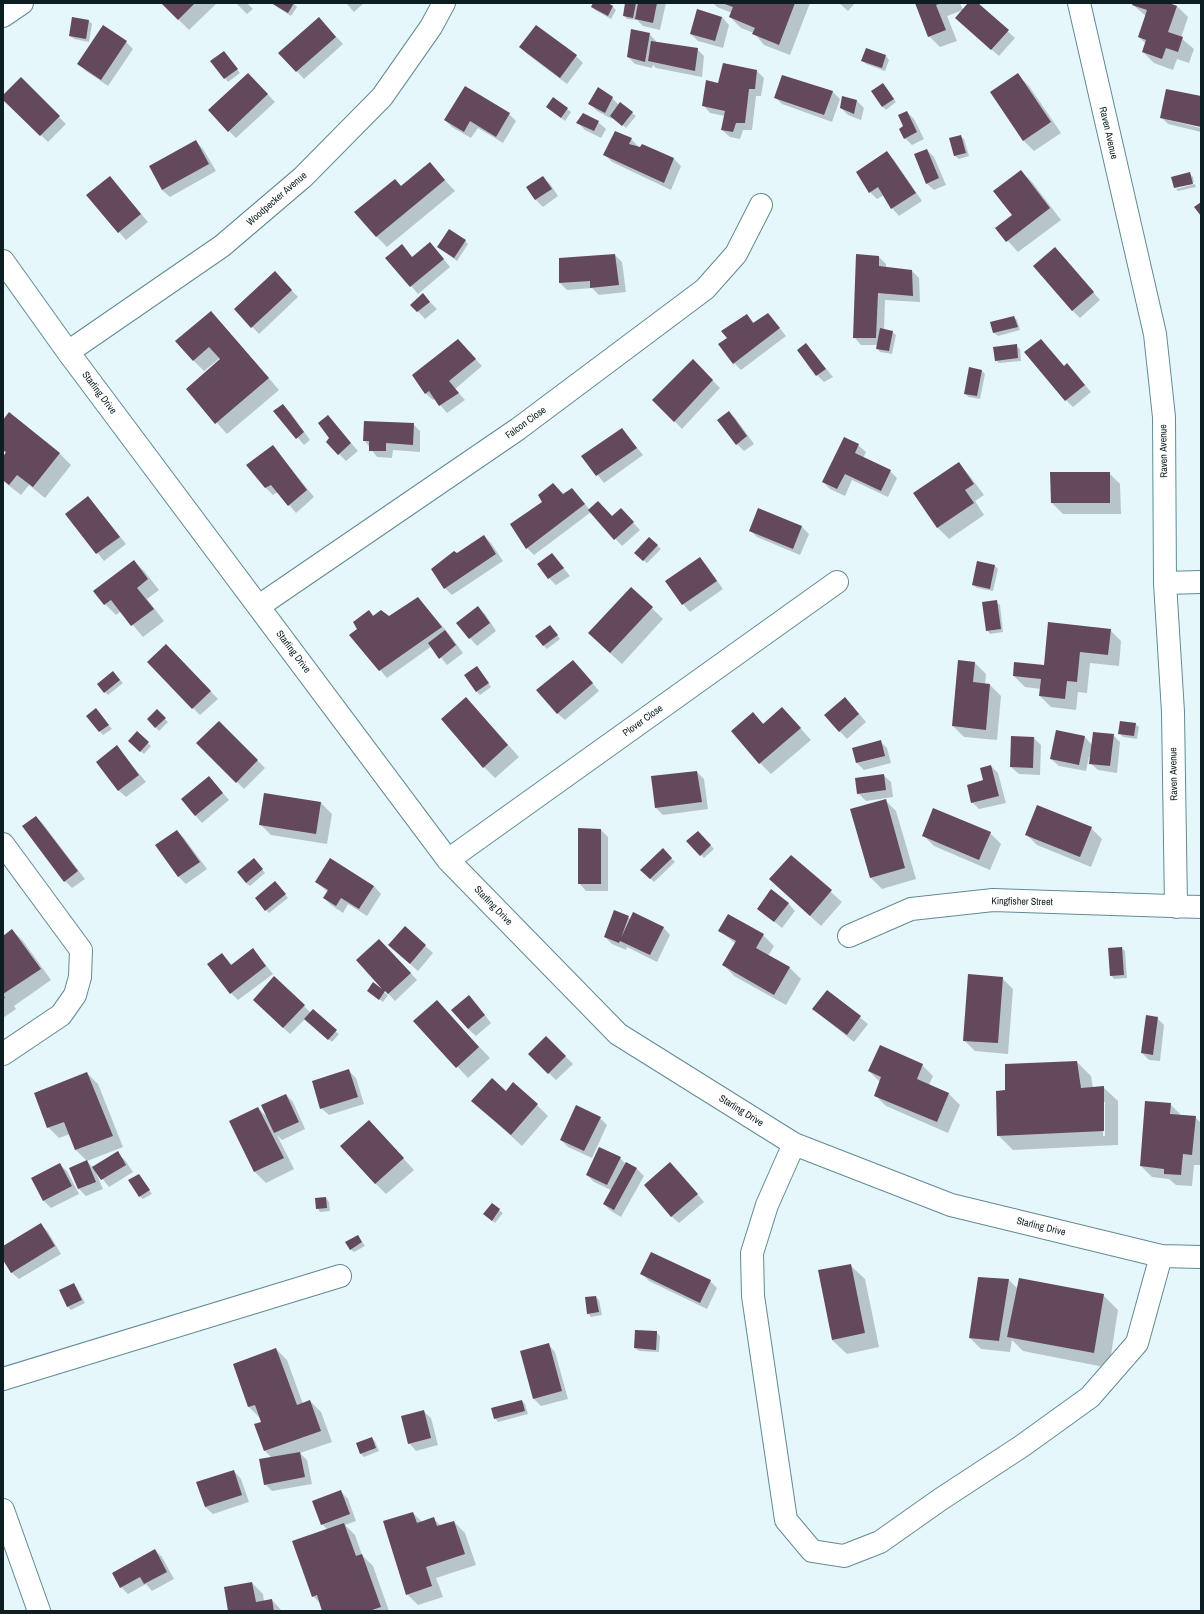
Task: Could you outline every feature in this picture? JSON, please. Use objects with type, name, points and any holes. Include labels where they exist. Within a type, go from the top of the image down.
[{"type":"street","points":[[3,16],[22,3]]},
{"type":"street","name":"Woodpecker Avenue","points":[[68,352],[222,246],[303,177],[382,97],[431,28],[444,3]]},
{"type":"street","name":"Raven Avenue","points":[[1079,3],[1155,334],[1164,417],[1165,583],[1173,712],[1176,907]]},
{"type":"street","name":"Falcon Close","points":[[259,606],[518,429],[705,289],[736,254],[761,205]]},
{"type":"street","name":"Starling Drive","points":[[3,261],[68,352],[448,860],[618,1034],[794,1144],[951,1205],[1161,1256],[1201,1257]]},
{"type":"street","name":"Plover Close","points":[[448,860],[837,582]]},
{"type":"street","points":[[1165,583],[1201,582]]},
{"type":"street","points":[[3,844],[81,950],[80,977],[75,995],[61,1015],[3,1054]]},
{"type":"street","name":"Kingfisher Street","points":[[849,936],[911,909],[993,900],[1201,908]]},
{"type":"street","points":[[794,1144],[767,1205],[752,1253],[753,1296],[786,1520],[812,1551],[844,1556],[880,1542],[1022,1446],[1090,1397],[1137,1343],[1161,1256]]},
{"type":"street","points":[[3,1379],[340,1276]]},
{"type":"street","points":[[3,1510],[39,1611]]},
{"type":"building","points":[[161,3],[195,3],[178,20]]},
{"type":"building","points":[[271,3],[294,3],[288,13]]},
{"type":"building","points":[[593,3],[608,3],[613,6],[608,16],[591,7]]},
{"type":"building","points":[[625,3],[636,3],[633,18],[623,16]]},
{"type":"building","points":[[638,3],[657,3],[653,23],[635,19]]},
{"type":"building","points":[[722,3],[795,3],[779,45],[752,34],[755,28],[729,17],[733,7]]},
{"type":"building","points":[[915,3],[941,3],[936,5],[946,30],[928,37]]},
{"type":"building","points":[[968,3],[978,3],[1009,30],[991,50],[955,18]]},
{"type":"building","points":[[1133,3],[1169,3],[1177,6],[1168,32],[1183,37],[1178,52],[1166,48],[1162,59],[1142,52],[1146,40],[1138,37],[1147,10],[1132,5]]},
{"type":"building","points":[[697,9],[722,17],[715,41],[690,34]]},
{"type":"building","points":[[72,17],[89,20],[86,39],[69,36]]},
{"type":"building","points":[[319,17],[336,37],[296,72],[278,53]]},
{"type":"building","points":[[103,25],[127,41],[101,80],[77,64]]},
{"type":"building","points":[[536,25],[577,55],[560,78],[519,47]]},
{"type":"building","points":[[631,29],[650,33],[645,62],[627,57]]},
{"type":"building","points":[[651,41],[698,48],[695,71],[648,61]]},
{"type":"building","points":[[866,48],[886,55],[882,68],[861,61]]},
{"type":"building","points":[[224,51],[238,69],[224,79],[210,61]]},
{"type":"building","points":[[723,63],[757,70],[755,89],[749,89],[745,123],[736,123],[733,132],[721,130],[725,111],[702,106],[706,80],[718,83]]},
{"type":"building","points":[[248,73],[268,94],[228,132],[208,110]]},
{"type":"building","points":[[1018,73],[1051,122],[1023,141],[990,92]]},
{"type":"building","points":[[782,75],[833,91],[824,115],[774,98]]},
{"type":"building","points":[[21,77],[60,116],[40,136],[3,100],[3,95]]},
{"type":"building","points":[[883,83],[894,99],[882,107],[871,91]]},
{"type":"building","points":[[465,86],[510,113],[496,137],[470,121],[464,132],[444,120]]},
{"type":"building","points":[[598,87],[613,97],[605,113],[588,104]]},
{"type":"building","points":[[1166,89],[1201,96],[1201,127],[1160,118]]},
{"type":"building","points":[[842,96],[857,100],[854,114],[840,108]]},
{"type":"building","points":[[553,97],[568,108],[561,118],[546,107]]},
{"type":"building","points":[[620,102],[633,112],[622,126],[610,116]]},
{"type":"building","points":[[907,111],[917,132],[904,139],[899,129],[903,126],[898,115]]},
{"type":"building","points":[[583,113],[599,121],[594,131],[576,123]]},
{"type":"building","points":[[615,131],[632,138],[629,144],[640,147],[642,144],[674,158],[664,183],[603,155]]},
{"type":"building","points":[[961,135],[966,153],[954,156],[949,138]]},
{"type":"building","points":[[196,140],[209,164],[162,190],[149,166]]},
{"type":"building","points":[[927,149],[939,178],[926,184],[914,154]]},
{"type":"building","points":[[887,151],[916,193],[891,209],[878,187],[869,193],[856,172]]},
{"type":"building","points":[[430,162],[445,180],[376,237],[354,212],[395,179],[401,186]]},
{"type":"building","points":[[1021,170],[1050,208],[1006,242],[995,228],[1012,215],[993,191]]},
{"type":"building","points":[[1190,172],[1193,184],[1174,188],[1171,177]]},
{"type":"building","points":[[110,176],[141,214],[118,233],[86,195]]},
{"type":"building","points":[[543,176],[552,189],[535,200],[526,187]]},
{"type":"building","points":[[1201,202],[1201,216],[1194,207]]},
{"type":"building","points":[[449,229],[466,240],[454,258],[437,247]]},
{"type":"building","points":[[430,242],[444,259],[410,287],[385,258],[402,244],[412,257]]},
{"type":"building","points":[[1055,247],[1094,292],[1072,311],[1033,266]]},
{"type":"building","points":[[615,254],[619,285],[590,288],[590,281],[559,283],[559,258]]},
{"type":"building","points":[[856,254],[879,256],[879,266],[912,270],[913,296],[878,293],[876,338],[853,338]]},
{"type":"building","points":[[275,271],[292,290],[251,328],[234,309]]},
{"type":"building","points":[[423,293],[430,302],[417,312],[410,305]]},
{"type":"building","points":[[211,311],[269,378],[215,424],[186,389],[220,359],[209,347],[193,361],[175,341]]},
{"type":"building","points":[[768,313],[780,328],[733,364],[718,344],[727,338],[721,331],[747,314],[753,323]]},
{"type":"building","points":[[1014,316],[1018,327],[993,333],[990,322]]},
{"type":"building","points":[[880,328],[893,331],[889,351],[876,349]]},
{"type":"building","points":[[458,339],[476,359],[449,381],[459,393],[439,406],[429,391],[425,394],[412,375]]},
{"type":"building","points":[[1041,339],[1064,366],[1067,363],[1085,385],[1065,401],[1024,352]]},
{"type":"building","points":[[806,343],[826,369],[816,376],[797,350]]},
{"type":"building","points":[[1017,344],[1018,358],[995,361],[993,347]]},
{"type":"building","points":[[693,359],[713,380],[674,422],[652,400]]},
{"type":"building","points":[[969,367],[982,370],[977,396],[964,394]]},
{"type":"building","points":[[283,404],[304,432],[296,439],[273,411]]},
{"type":"building","points":[[729,411],[747,436],[736,445],[717,420]]},
{"type":"building","points":[[9,412],[60,453],[33,487],[17,475],[9,485],[3,480],[3,457],[6,452],[3,450],[3,420]]},
{"type":"building","points":[[328,415],[351,443],[338,455],[326,442],[329,438],[318,423]]},
{"type":"building","points":[[364,421],[414,423],[413,445],[386,443],[386,451],[369,451],[369,441],[363,441]]},
{"type":"building","points":[[622,428],[637,448],[596,476],[581,456]]},
{"type":"building","points":[[844,437],[859,444],[855,453],[891,470],[881,491],[845,474],[837,489],[822,482]]},
{"type":"building","points":[[273,445],[307,490],[288,506],[271,485],[265,488],[246,465]]},
{"type":"building","points":[[959,462],[974,484],[965,490],[974,503],[937,528],[913,493]]},
{"type":"building","points":[[1050,472],[1110,472],[1110,503],[1051,503]]},
{"type":"building","points":[[553,483],[563,494],[572,488],[585,504],[526,549],[510,524],[542,502],[538,495]]},
{"type":"building","points":[[88,496],[120,537],[96,554],[65,514]]},
{"type":"building","points":[[598,501],[612,516],[621,508],[634,522],[614,540],[588,510]]},
{"type":"building","points":[[758,508],[802,526],[793,549],[749,531]]},
{"type":"building","points":[[484,535],[496,554],[444,589],[431,569],[454,551],[457,553]]},
{"type":"building","points":[[649,537],[658,545],[643,561],[634,553]]},
{"type":"building","points":[[552,553],[564,568],[548,579],[537,564]]},
{"type":"building","points":[[700,557],[717,581],[682,605],[665,581]]},
{"type":"building","points":[[134,560],[148,579],[137,588],[154,609],[131,626],[111,600],[104,605],[93,591]]},
{"type":"building","points":[[977,561],[995,565],[990,589],[972,585]]},
{"type":"building","points":[[631,587],[653,607],[610,653],[588,633]]},
{"type":"building","points":[[418,597],[442,627],[379,671],[349,635],[357,629],[353,622],[369,610],[373,616],[381,610],[389,616]]},
{"type":"building","points":[[997,600],[1001,629],[986,631],[982,602]]},
{"type":"building","points":[[478,606],[490,623],[469,639],[456,623]]},
{"type":"building","points":[[1048,622],[1111,629],[1108,655],[1080,652],[1077,682],[1067,681],[1065,699],[1039,696],[1041,679],[1013,676],[1014,662],[1044,665]]},
{"type":"building","points":[[550,625],[558,635],[543,646],[535,636]]},
{"type":"building","points":[[445,630],[456,645],[439,659],[428,643]]},
{"type":"building","points":[[166,644],[211,691],[192,709],[147,662]]},
{"type":"building","points":[[573,660],[593,683],[557,714],[536,690]]},
{"type":"building","points":[[958,660],[975,662],[973,682],[990,684],[986,730],[952,726]]},
{"type":"building","points":[[477,666],[489,683],[476,692],[464,675]]},
{"type":"building","points":[[113,671],[120,680],[104,693],[97,684]]},
{"type":"building","points":[[466,697],[508,745],[483,768],[441,719]]},
{"type":"building","points":[[845,697],[859,714],[839,732],[824,715]]},
{"type":"building","points":[[782,707],[801,728],[759,764],[731,731],[753,712],[763,724]]},
{"type":"building","points":[[96,708],[109,725],[99,732],[86,716]]},
{"type":"building","points":[[157,709],[166,718],[155,728],[147,719]]},
{"type":"building","points":[[219,721],[258,760],[236,783],[196,743]]},
{"type":"building","points":[[1120,721],[1136,723],[1134,736],[1118,734]]},
{"type":"building","points":[[1056,730],[1085,736],[1079,765],[1050,759]]},
{"type":"building","points":[[137,731],[149,742],[140,752],[128,741]]},
{"type":"building","points":[[1093,732],[1114,734],[1110,766],[1089,764]]},
{"type":"building","points":[[1011,736],[1034,737],[1033,768],[1010,767]]},
{"type":"building","points":[[881,740],[885,756],[856,763],[852,748]]},
{"type":"building","points":[[117,745],[139,775],[118,791],[96,762]]},
{"type":"building","points":[[991,765],[999,796],[971,803],[967,785],[983,780],[980,768]]},
{"type":"building","points":[[697,771],[702,802],[655,808],[651,776]]},
{"type":"building","points":[[884,774],[886,790],[857,794],[855,778]]},
{"type":"building","points":[[209,776],[223,793],[195,816],[181,799]]},
{"type":"building","points":[[264,793],[321,802],[316,834],[259,825]]},
{"type":"building","points":[[886,799],[905,868],[870,878],[850,809]]},
{"type":"building","points":[[1037,805],[1092,827],[1080,857],[1025,835]]},
{"type":"building","points":[[933,808],[991,832],[979,860],[922,836]]},
{"type":"building","points":[[36,816],[78,871],[64,882],[22,826]]},
{"type":"building","points":[[578,828],[601,829],[601,884],[578,884]]},
{"type":"building","points":[[177,830],[200,862],[178,877],[155,845]]},
{"type":"building","points":[[698,831],[711,845],[700,856],[686,841]]},
{"type":"building","points":[[663,848],[672,858],[650,879],[640,870]]},
{"type":"building","points":[[791,855],[832,890],[810,916],[769,879]]},
{"type":"building","points":[[254,858],[263,869],[246,883],[237,872]]},
{"type":"building","points":[[330,858],[374,886],[359,909],[341,898],[336,906],[323,898],[328,890],[315,882]]},
{"type":"building","points":[[275,881],[286,894],[265,911],[255,898]]},
{"type":"building","points":[[771,889],[789,903],[774,922],[757,909]]},
{"type":"building","points":[[614,910],[629,916],[621,938],[633,912],[664,927],[650,955],[620,941],[619,943],[604,937]]},
{"type":"building","points":[[728,914],[764,934],[756,948],[790,967],[774,995],[722,965],[736,941],[718,931]]},
{"type":"building","points":[[405,926],[426,945],[410,964],[388,945]]},
{"type":"building","points":[[12,929],[41,969],[3,994],[3,936]]},
{"type":"building","points":[[379,939],[411,973],[388,994],[385,991],[379,1000],[367,991],[373,982],[382,989],[356,960]]},
{"type":"building","points":[[1122,947],[1124,975],[1110,976],[1108,948]]},
{"type":"building","points":[[253,948],[266,966],[230,994],[207,964],[222,953],[231,965]]},
{"type":"building","points":[[968,974],[1003,977],[998,1043],[963,1041]]},
{"type":"building","points":[[274,976],[305,1005],[283,1028],[253,1000]]},
{"type":"building","points":[[827,990],[861,1016],[847,1035],[812,1009]]},
{"type":"building","points":[[469,995],[485,1015],[468,1029],[451,1010]]},
{"type":"building","points":[[437,1000],[479,1047],[456,1068],[413,1021]]},
{"type":"building","points":[[313,1009],[337,1030],[328,1040],[304,1019]]},
{"type":"building","points":[[1146,1015],[1158,1017],[1153,1055],[1141,1053]]},
{"type":"building","points":[[546,1036],[566,1056],[548,1074],[528,1054]]},
{"type":"building","points":[[880,1045],[923,1064],[917,1079],[949,1093],[937,1122],[874,1096],[881,1077],[868,1071]]},
{"type":"building","points":[[1077,1061],[1081,1088],[1104,1086],[1104,1131],[997,1136],[996,1091],[1005,1090],[1005,1064]]},
{"type":"building","points":[[349,1069],[358,1097],[320,1109],[312,1081]]},
{"type":"building","points":[[87,1072],[113,1136],[75,1150],[64,1122],[47,1128],[34,1093]]},
{"type":"building","points":[[492,1078],[506,1091],[513,1082],[538,1104],[511,1135],[471,1101]]},
{"type":"building","points":[[286,1094],[299,1122],[274,1133],[261,1105]]},
{"type":"building","points":[[1145,1101],[1171,1103],[1170,1114],[1196,1116],[1192,1155],[1183,1154],[1181,1175],[1164,1174],[1164,1169],[1140,1166]]},
{"type":"building","points":[[576,1105],[601,1117],[584,1151],[560,1140]]},
{"type":"building","points":[[258,1107],[284,1158],[254,1172],[229,1121]]},
{"type":"building","points":[[369,1120],[404,1158],[375,1184],[340,1146]]},
{"type":"building","points":[[599,1147],[621,1157],[607,1185],[586,1175]]},
{"type":"building","points":[[118,1151],[126,1165],[101,1180],[92,1167]]},
{"type":"building","points":[[87,1160],[96,1182],[78,1189],[69,1168]]},
{"type":"building","points":[[626,1162],[637,1168],[614,1210],[603,1204]]},
{"type":"building","points":[[670,1162],[698,1194],[671,1217],[644,1185]]},
{"type":"building","points":[[60,1163],[72,1186],[43,1201],[31,1178]]},
{"type":"building","points":[[139,1174],[150,1190],[139,1197],[128,1180]]},
{"type":"building","points":[[326,1197],[327,1208],[316,1209],[315,1198]]},
{"type":"building","points":[[492,1203],[500,1209],[492,1221],[483,1214]]},
{"type":"building","points":[[41,1223],[55,1246],[11,1273],[3,1260],[3,1246]]},
{"type":"building","points":[[358,1235],[362,1242],[350,1250],[345,1242]]},
{"type":"building","points":[[651,1252],[711,1280],[700,1303],[640,1274]]},
{"type":"building","points":[[851,1264],[865,1333],[832,1340],[818,1270]]},
{"type":"building","points":[[978,1277],[1009,1279],[999,1341],[969,1338]]},
{"type":"building","points":[[1019,1278],[1104,1294],[1094,1353],[1007,1337]]},
{"type":"building","points":[[74,1283],[82,1300],[67,1307],[59,1290]]},
{"type":"building","points":[[596,1296],[599,1312],[587,1314],[585,1297]]},
{"type":"building","points":[[635,1330],[657,1331],[656,1350],[634,1348]]},
{"type":"building","points":[[549,1343],[562,1391],[533,1399],[520,1351]]},
{"type":"building","points":[[276,1348],[297,1405],[310,1400],[321,1431],[264,1451],[254,1424],[261,1422],[255,1405],[248,1407],[233,1364]]},
{"type":"building","points":[[522,1400],[525,1411],[494,1419],[491,1408]]},
{"type":"building","points":[[424,1410],[431,1438],[408,1444],[401,1416]]},
{"type":"building","points":[[372,1437],[376,1448],[360,1454],[356,1443]]},
{"type":"building","points":[[300,1452],[305,1477],[264,1485],[259,1459]]},
{"type":"building","points":[[234,1470],[242,1495],[205,1507],[196,1482]]},
{"type":"building","points":[[341,1490],[350,1514],[321,1525],[312,1501]]},
{"type":"building","points":[[413,1512],[417,1523],[434,1517],[437,1526],[454,1521],[465,1554],[426,1567],[432,1586],[406,1595],[383,1521]]},
{"type":"building","points":[[344,1523],[356,1556],[362,1554],[381,1607],[369,1611],[322,1611],[317,1595],[312,1597],[292,1541]]},
{"type":"building","points":[[155,1549],[167,1572],[144,1584],[140,1577],[120,1588],[112,1573]]},
{"type":"building","points":[[252,1582],[256,1602],[272,1599],[274,1611],[228,1611],[224,1587]]}]
